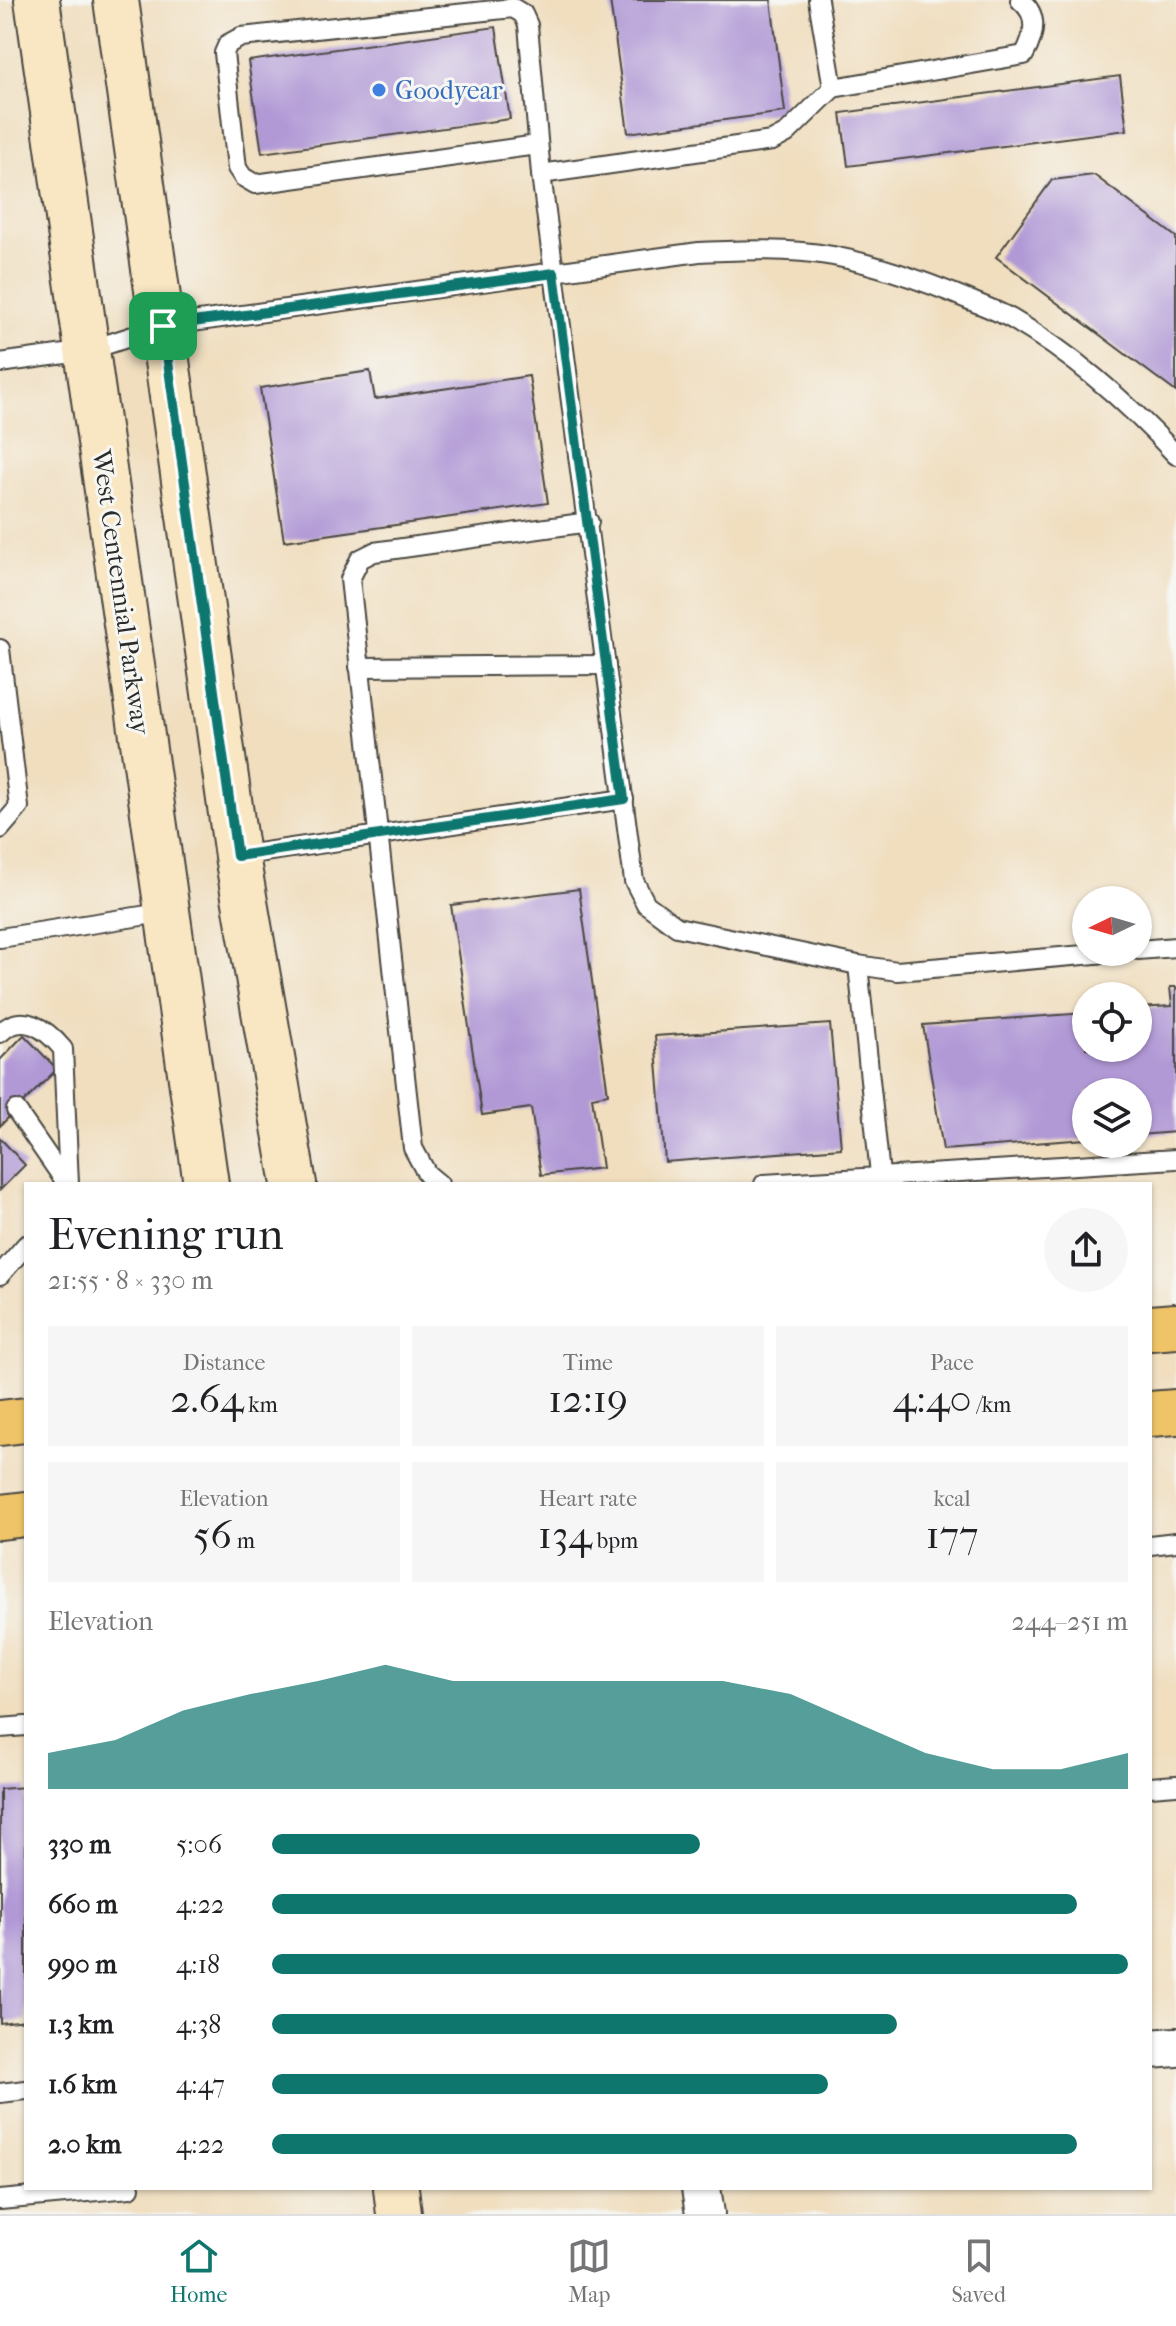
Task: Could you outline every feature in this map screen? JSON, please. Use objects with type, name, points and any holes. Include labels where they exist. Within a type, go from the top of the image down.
[{"type":"main road","name":"West Centennial Parkway","points":[[37,0],[206,1182]]},
{"type":"main road","points":[[116,0],[237,856],[294,1182]]},
{"type":"main road","points":[[1152,1328],[1176,1326]]},
{"type":"main road","points":[[1152,1414],[1176,1412]]},
{"type":"main road","points":[[0,1423],[24,1420]]},
{"type":"main road","points":[[0,1517],[24,1514]]},
{"type":"main road","points":[[396,2190],[399,2214]]},
{"type":"street","points":[[1152,2049],[1176,2047]]},
{"type":"street","points":[[701,2190],[705,2214]]},
{"type":"lane","points":[[818,0],[833,88]]},
{"type":"lane","points":[[541,174],[772,141],[787,133],[833,88],[1024,55],[1030,44],[1033,23],[1030,8],[1020,0]]},
{"type":"lane","points":[[537,145],[255,184],[243,177],[237,168],[224,53],[228,44],[241,37],[513,8],[523,14],[528,25],[537,145],[634,881],[646,904],[677,927],[897,971],[1072,956]]},
{"type":"lane","points":[[0,363],[87,351],[163,326],[699,252],[768,250],[831,256],[873,266],[932,285],[1010,317],[1059,350],[1149,426],[1176,455]]},
{"type":"lane","points":[[437,1182],[427,1174],[413,1148],[350,579],[360,559],[374,552],[589,522]]},
{"type":"lane","points":[[0,649],[19,807],[0,829]]},
{"type":"lane","points":[[359,667],[606,665]]},
{"type":"lane","points":[[237,856],[624,799]]},
{"type":"lane","points":[[1,937],[167,912]]},
{"type":"lane","points":[[1152,949],[1176,947]]},
{"type":"lane","points":[[858,965],[881,1181]]},
{"type":"lane","points":[[0,1033],[9,1025],[33,1023],[50,1033],[63,1049],[68,1182]]},
{"type":"lane","points":[[16,1110],[67,1182]]},
{"type":"lane","points":[[842,1182],[1176,1159]]},
{"type":"lane","points":[[0,1275],[24,1247]]},
{"type":"lane","points":[[1152,1545],[1176,1542]]},
{"type":"lane","points":[[0,1728],[24,1726]]},
{"type":"lane","points":[[1152,1787],[1176,1785]]},
{"type":"lane","points":[[0,2093],[24,2090]]},
{"type":"lane","points":[[0,2200],[108,2190]]},
{"type":"building","points":[[610,0],[771,0],[785,112],[628,133]]},
{"type":"building","name":"Goodyear","points":[[496,27],[510,119],[262,153],[248,61]]},
{"type":"building","points":[[1120,76],[1127,130],[848,166],[841,113]]},
{"type":"building","points":[[1094,175],[1176,237],[1176,392],[996,257],[1052,180]]},
{"type":"building","points":[[370,371],[375,399],[529,376],[548,503],[284,541],[260,388]]},
{"type":"building","points":[[579,889],[608,1094],[592,1097],[602,1168],[541,1175],[531,1108],[482,1115],[451,905]]},
{"type":"building","points":[[1170,987],[1176,987],[1176,1132],[1152,1134],[1152,1078],[1072,1078],[1072,1140],[943,1150],[923,1025],[1072,1014],[1072,1062],[1152,1062],[1152,1007],[1172,1006]]},
{"type":"building","points":[[830,1024],[841,1148],[665,1162],[655,1036]]},
{"type":"building","points":[[24,1035],[57,1069],[0,1126],[0,1060]]},
{"type":"building","points":[[0,1138],[25,1165],[0,1190]]},
{"type":"building","points":[[24,1787],[24,2020],[0,2023],[0,1789]]},
{"type":"place","name":"Goodyear","points":[[379,90]]},
{"type":"route","points":[[554,273],[624,799],[237,856],[163,326],[554,273]]}]
